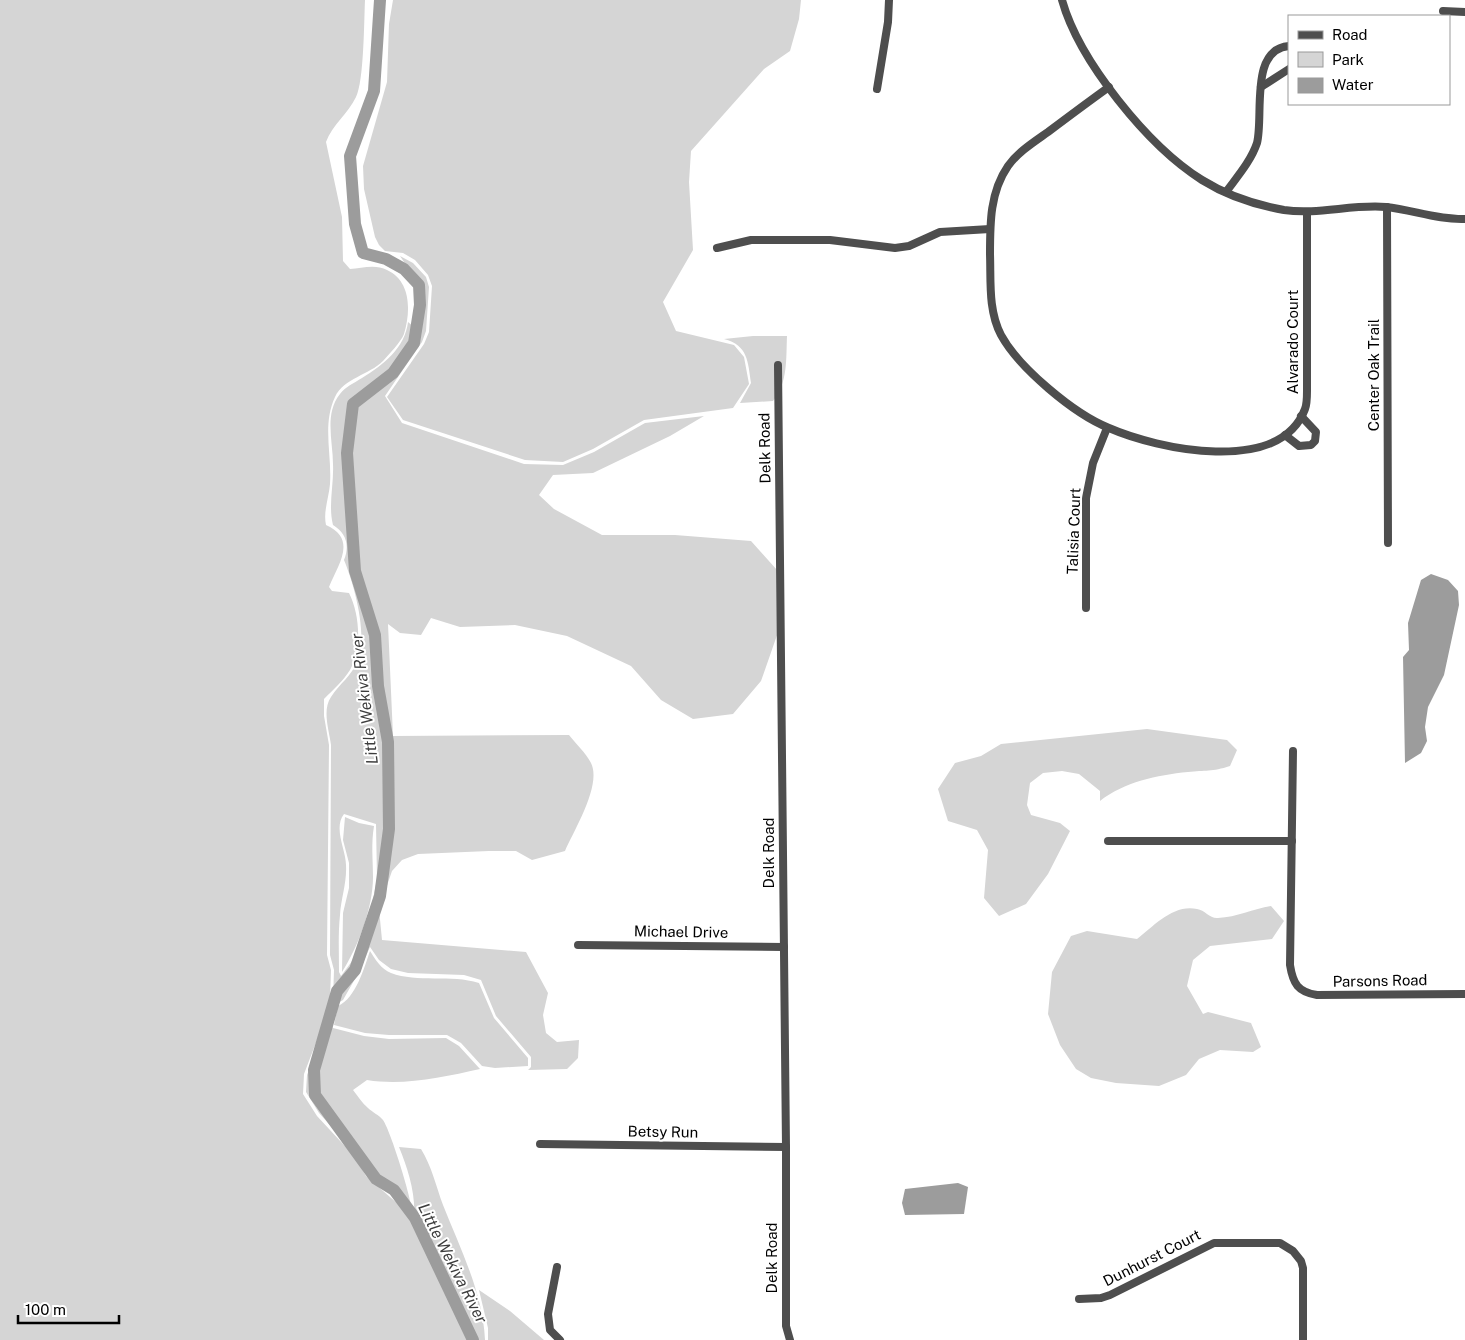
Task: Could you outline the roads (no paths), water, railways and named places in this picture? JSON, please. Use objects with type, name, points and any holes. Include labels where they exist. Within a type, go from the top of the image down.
[{"type":"street","points":[[878,89],[888,22],[889,0]]},
{"type":"street","points":[[1062,0],[1068,23],[1109,87],[1156,143],[1203,181],[1255,203],[1285,210],[1307,212],[1358,206],[1387,208],[1447,219],[1465,219]]},
{"type":"street","points":[[1443,11],[1465,12]]},
{"type":"street","points":[[1226,192],[1256,145],[1262,74],[1269,56],[1280,47],[1288,46]]},
{"type":"street","points":[[1261,87],[1288,70]]},
{"type":"street","name":"Alvarado Court","points":[[1109,87],[1019,153],[1000,180],[994,196],[990,229],[991,298],[994,316],[1001,335],[1015,354],[1052,392],[1107,428],[1153,444],[1190,449],[1250,450],[1271,444],[1285,435],[1306,409],[1308,391],[1307,212]]},
{"type":"street","name":"Center Oak Trail","points":[[1387,208],[1388,543]]},
{"type":"street","points":[[716,248],[750,240],[830,240],[895,248],[910,246],[940,232],[990,229]]},
{"type":"street","name":"Delk Road","points":[[778,365],[786,1326],[790,1340]]},
{"type":"street","points":[[1285,435],[1299,446],[1311,445],[1315,441],[1316,432],[1301,416]]},
{"type":"street","name":"Talisia Court","points":[[1086,608],[1086,498],[1093,463],[1107,428]]},
{"type":"street","points":[[1108,841],[1292,841],[1292,751]]},
{"type":"street","name":"Parsons Road","points":[[1292,841],[1290,965],[1297,988],[1307,994],[1317,996],[1465,994]]},
{"type":"street","name":"Michael Drive","points":[[578,945],[784,947]]},
{"type":"street","name":"Betsy Run","points":[[540,1144],[786,1147]]},
{"type":"street","name":"Dunhurst Court","points":[[1079,1299],[1110,1296],[1204,1246],[1214,1243],[1280,1244],[1293,1251],[1301,1260],[1303,1268],[1303,1340]]},
{"type":"street","points":[[557,1267],[548,1314],[550,1330],[560,1340]]},
{"type":"water","points":[[1431,574],[1448,580],[1458,591],[1459,605],[1444,675],[1428,707],[1425,727],[1427,741],[1421,753],[1405,763],[1403,657],[1409,650],[1408,623],[1421,580]]},
{"type":"water","points":[[958,1183],[968,1187],[964,1214],[905,1215],[902,1203],[905,1189]]},
{"type":"waterway","name":"Little Wekiva River","points":[[380,0],[374,91],[350,156],[355,224],[363,253],[386,259],[404,269],[419,285],[420,305],[414,343],[393,373],[353,404],[347,453],[355,571],[375,635],[378,686],[388,742],[389,829],[380,896],[355,970],[337,991],[314,1070],[315,1095],[376,1179],[394,1190],[415,1218],[473,1340]]}]
